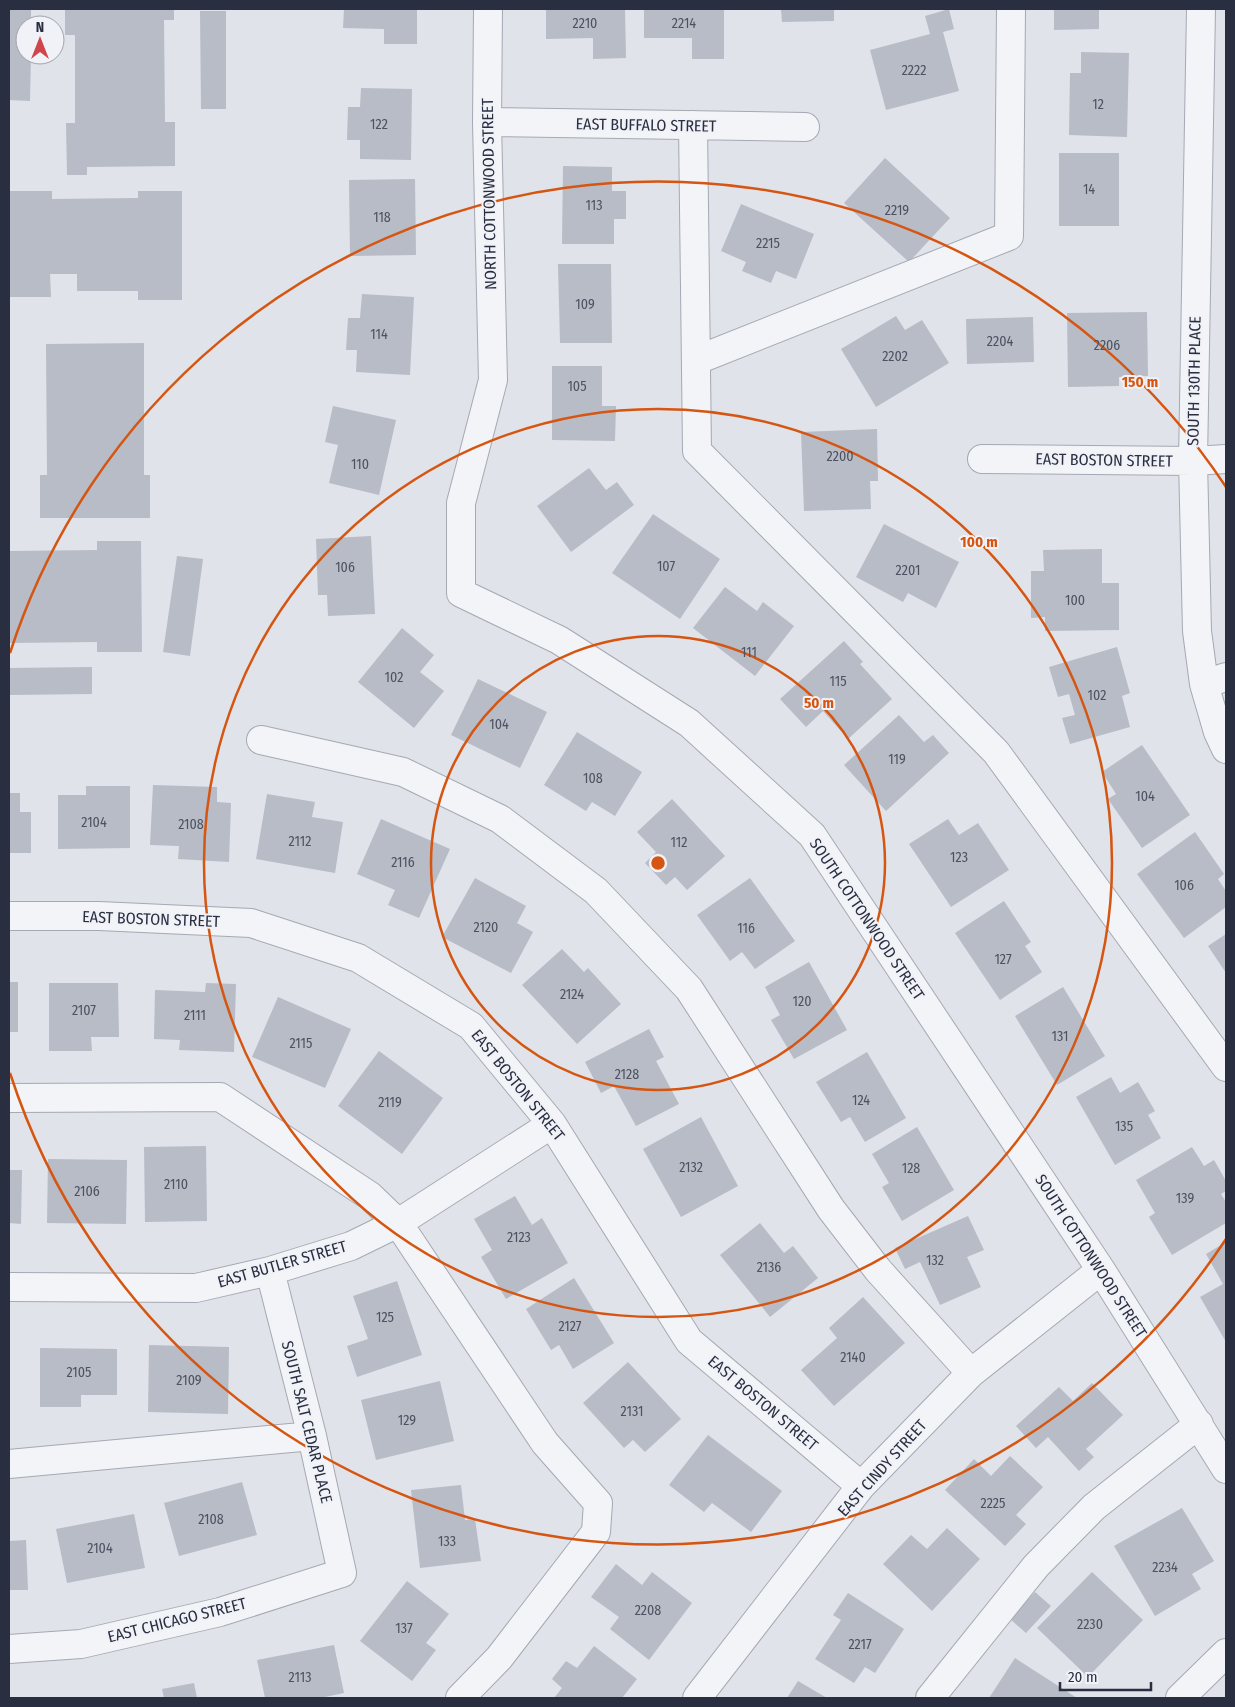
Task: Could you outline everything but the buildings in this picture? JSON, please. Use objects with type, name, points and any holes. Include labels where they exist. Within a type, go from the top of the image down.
[{"type":"street","name":"NORTH COTTONWOOD STREET","points":[[488,9],[487,122],[493,380]]},
{"type":"street","points":[[697,360],[1009,236],[1011,9]]},
{"type":"street","name":"SOUTH 130TH PLACE","points":[[1201,9],[1193,461],[1197,631],[1215,680],[1218,732],[1226,749]]},
{"type":"street","name":"EAST BUFFALO STREET","points":[[487,122],[805,127]]},
{"type":"street","points":[[693,125],[697,451],[996,752],[1226,1067]]},
{"type":"street","name":"SOUTH COTTONWOOD STREET","points":[[493,380],[461,503],[461,593],[559,640],[689,723],[812,835],[1101,1270],[1226,1468]]},
{"type":"street","name":"EAST BOSTON STREET","points":[[982,459],[1193,461],[1226,459]]},
{"type":"street","points":[[261,740],[403,772],[500,819],[596,891],[689,989],[831,1209],[878,1270],[972,1373]]},
{"type":"street","name":"EAST BOSTON STREET","points":[[9,916],[99,916],[251,923],[358,958],[471,1026],[552,1124],[689,1341],[861,1486]]},
{"type":"street","points":[[9,1098],[220,1097],[370,1196],[398,1222],[545,1443],[598,1502],[596,1532],[499,1658],[460,1698]]},
{"type":"street","name":"EAST BUTLER STREET","points":[[9,1287],[196,1288],[270,1271],[351,1246],[398,1222],[552,1124]]},
{"type":"street","name":"EAST CINDY STREET","points":[[697,1698],[861,1486],[972,1373],[1101,1270]]},
{"type":"street","name":"SOUTH SALT CEDAR PLACE","points":[[270,1271],[312,1436],[342,1572]]},
{"type":"street","points":[[930,1698],[1036,1566],[1094,1506],[1198,1424]]},
{"type":"street","points":[[9,1464],[312,1436]]},
{"type":"street","name":"EAST CHICAGO STREET","points":[[9,1649],[80,1644],[108,1638],[220,1612],[342,1572]]},
{"type":"street","points":[[1180,1698],[1226,1653]]}]
